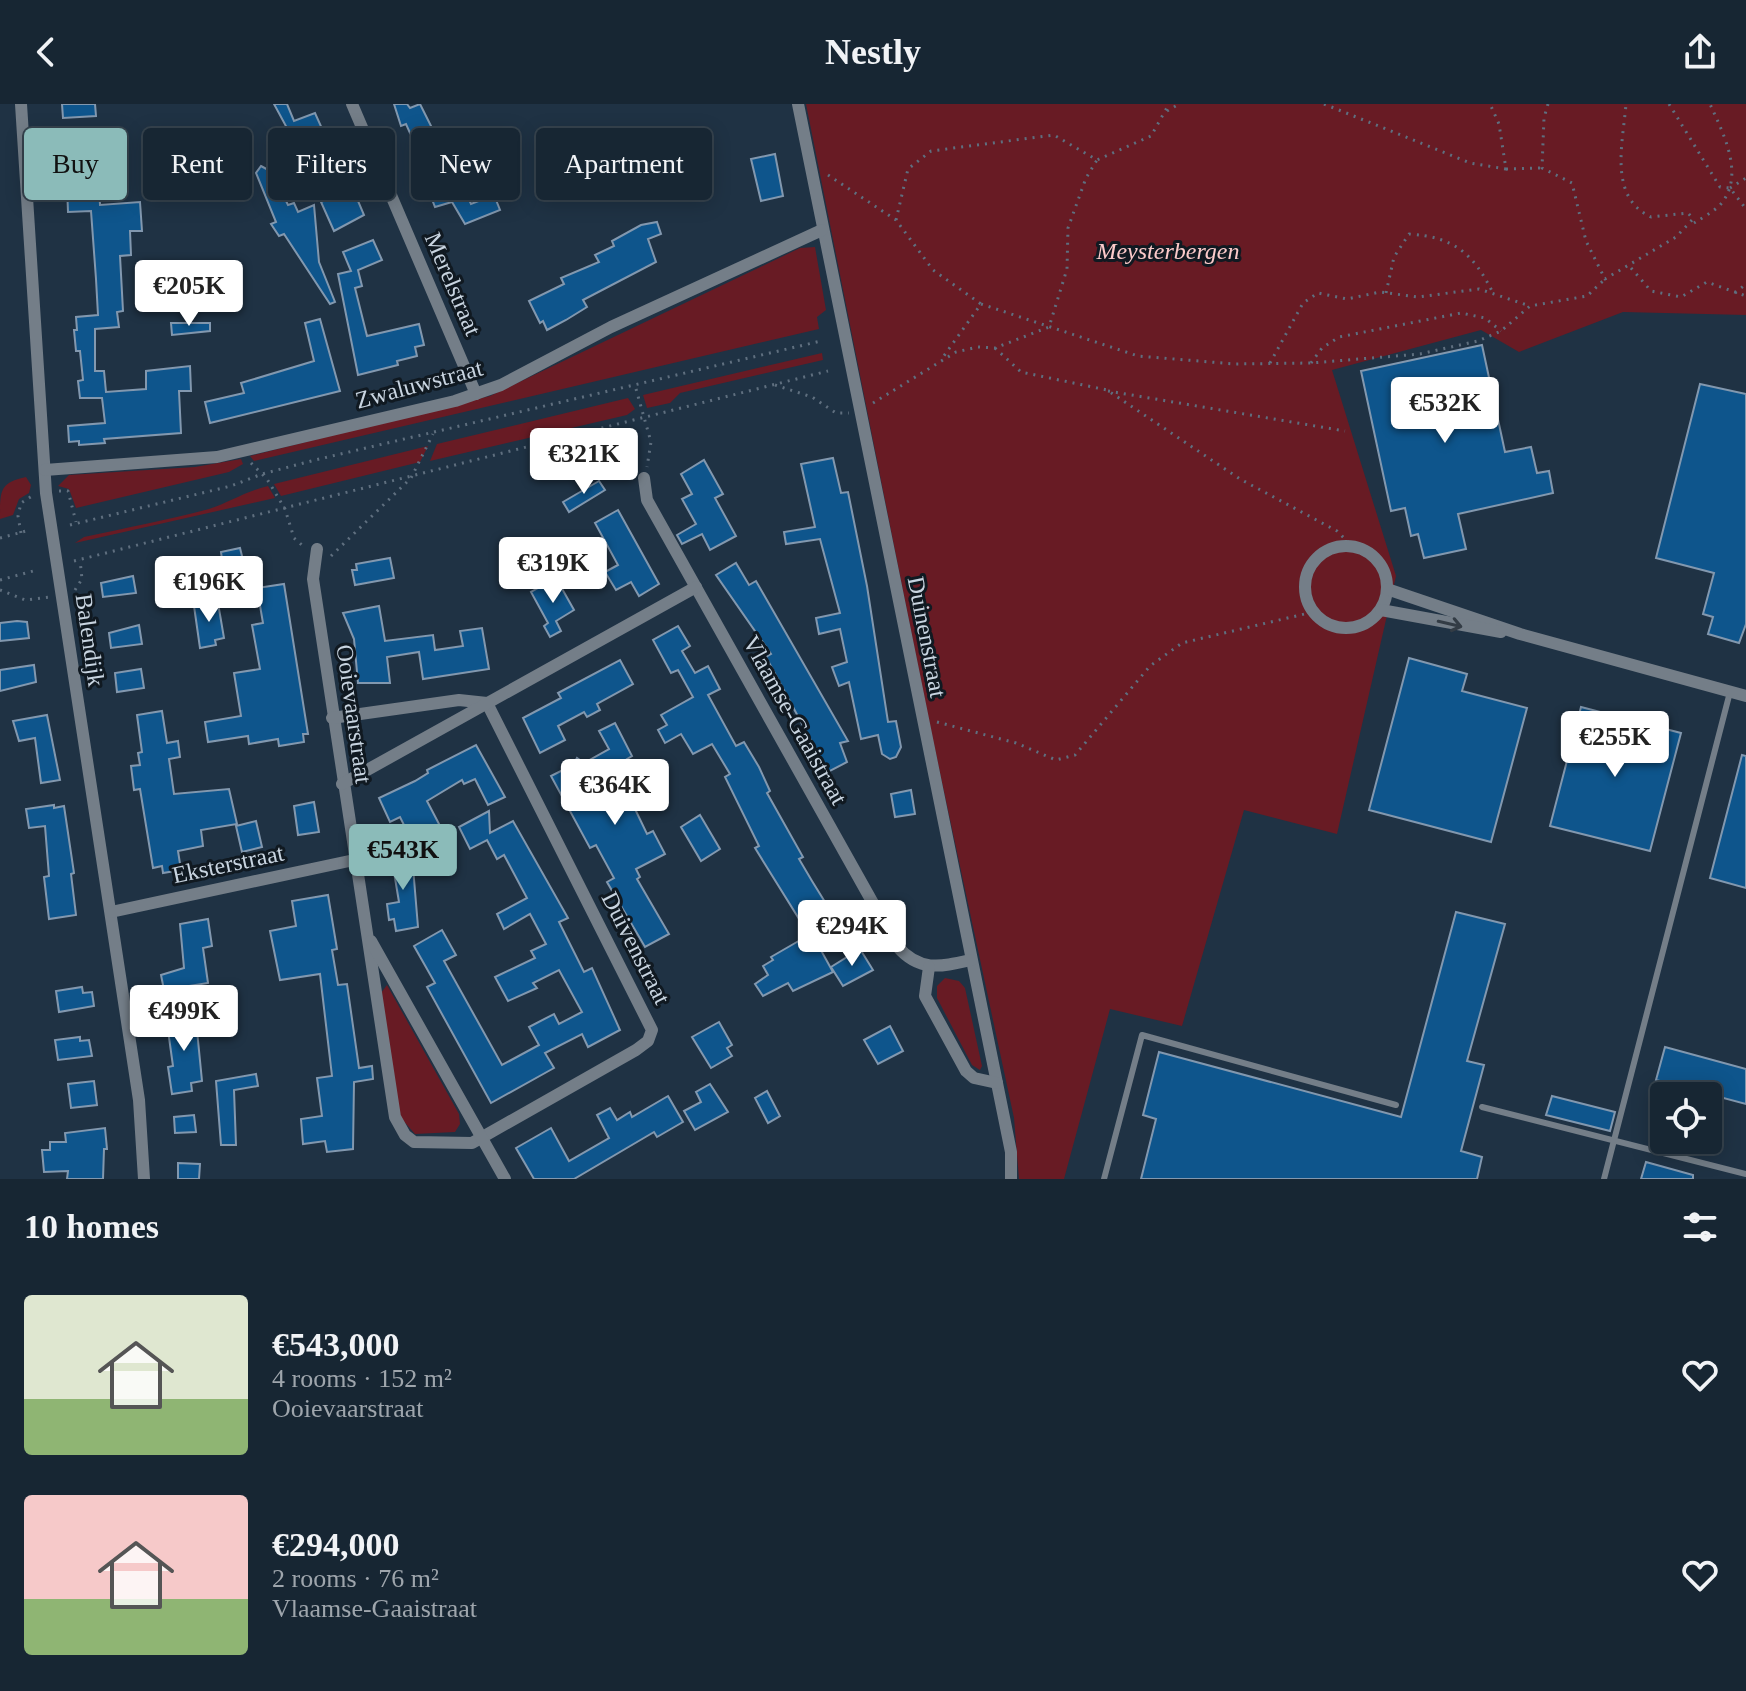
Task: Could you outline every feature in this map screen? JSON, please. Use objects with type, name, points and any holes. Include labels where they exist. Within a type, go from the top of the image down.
[{"type":"street","name":"Balendijk","points":[[21,104],[45,470],[61,598],[140,1113],[144,1179]]},
{"type":"street","name":"Merelstraat","points":[[352,104],[476,394]]},
{"type":"street","name":"Duinenstraat","points":[[798,104],[858,413],[1011,1152],[1011,1179]]},
{"type":"street","name":"Zwaluwstraat","points":[[45,470],[156,463],[240,452],[476,394],[501,385],[611,327],[822,230]]},
{"type":"street","name":"Vlaamse-Gaaistraat","points":[[644,478],[647,500],[897,946],[914,962],[929,967]]},
{"type":"street","points":[[1352,546],[1378,561],[1387,589],[1381,610],[1360,627],[1347,629],[1322,621],[1313,612],[1305,586],[1307,572],[1325,552],[1352,546]]},
{"type":"street","name":"Ooievaarstraat","points":[[317,549],[313,579],[332,718],[399,1127],[414,1142],[425,1145],[472,1143],[482,1138]]},
{"type":"street","points":[[342,784],[696,587]]},
{"type":"street","points":[[1387,589],[1520,634],[1746,696]]},
{"type":"street","points":[[1381,610],[1473,629],[1520,634]]},
{"type":"street","points":[[332,718],[459,700],[487,703]]},
{"type":"street","name":"Duivenstraat","points":[[482,1138],[636,1050],[648,1041],[652,1030],[487,703]]},
{"type":"street","name":"Eksterstraat","points":[[111,912],[354,860]]},
{"type":"street","name":"Ooievaarstraat","points":[[366,933],[505,1179]]},
{"type":"street","points":[[971,960],[929,967],[925,996],[966,1071],[974,1078],[997,1083]]},
{"type":"lane","points":[[1604,1179],[1730,692]]},
{"type":"lane","points":[[1104,1179],[1142,1035],[1396,1105]]},
{"type":"lane","points":[[1482,1107],[1746,1174]]},
{"type":"path","points":[[1049,327],[1067,269],[1068,228],[1086,178],[1097,160],[1151,136],[1169,104]]},
{"type":"path","points":[[1164,113],[1179,104]]},
{"type":"path","points":[[1324,104],[1470,163],[1506,169],[1542,168],[1572,183],[1586,241],[1605,279]]},
{"type":"path","points":[[1490,104],[1499,124],[1506,169]]},
{"type":"path","points":[[1542,168],[1544,118],[1548,104]]},
{"type":"path","points":[[1626,104],[1621,167],[1626,196],[1651,217],[1688,213],[1693,219],[1690,225]]},
{"type":"path","points":[[1669,104],[1720,187],[1730,188],[1746,178]]},
{"type":"path","points":[[1270,364],[1303,303],[1318,293],[1347,299],[1386,293],[1418,297],[1479,289],[1530,306],[1587,296],[1605,279],[1629,267],[1721,205],[1730,188],[1732,156],[1710,104]]},
{"type":"path","points":[[896,220],[908,169],[931,151],[1054,135],[1097,160]]},
{"type":"path","points":[[811,164],[896,220],[933,270],[981,304],[1138,356],[1270,364],[1420,354],[1478,341],[1501,331],[1530,306]]},
{"type":"path","points":[[1730,188],[1746,209]]},
{"type":"path","points":[[1386,293],[1394,257],[1409,234],[1439,236],[1478,262],[1493,293]]},
{"type":"path","points":[[1629,267],[1651,291],[1681,297],[1707,282],[1746,296]]},
{"type":"path","points":[[1735,293],[1746,284]]},
{"type":"path","points":[[938,364],[981,304]]},
{"type":"path","points":[[1311,363],[1322,348],[1339,337],[1461,313],[1485,318],[1501,331]]},
{"type":"path","points":[[772,384],[812,397],[836,413],[858,413],[956,352],[978,347],[995,348],[1049,327]]},
{"type":"path","points":[[70,525],[231,486],[262,474],[821,341]]},
{"type":"path","points":[[995,348],[1021,372],[1345,431]]},
{"type":"path","points":[[74,561],[828,371]]},
{"type":"path","points":[[635,387],[651,442],[644,478]]},
{"type":"path","points":[[1107,390],[1240,479],[1337,531],[1352,546]]},
{"type":"path","points":[[330,557],[411,478],[433,433]]},
{"type":"path","points":[[240,452],[262,474],[285,509],[294,538],[303,546],[313,579]]},
{"type":"path","points":[[0,538],[30,530]]},
{"type":"path","points":[[0,590],[25,600],[61,598],[74,593],[82,579],[80,560]]},
{"type":"path","points":[[0,580],[37,570]]},
{"type":"path","points":[[921,718],[1016,743],[1056,760],[1075,755],[1092,731],[1165,653],[1182,643],[1313,612]]},
{"type":"green space","name":"Meysterbergen","points":[[806,104],[1746,104],[1746,315],[1623,312],[1519,352],[1481,330],[1332,370],[1396,576],[1337,834],[1244,810],[1182,1026],[1110,1009],[1064,1179],[1019,1179],[1014,1118],[930,726]]},
{"type":"green space","points":[[815,247],[826,310],[817,317],[819,329],[254,461],[250,456],[490,396],[800,248]]},
{"type":"green space","points":[[822,353],[823,360],[680,393],[670,403],[647,408],[643,395]]},
{"type":"green space","points":[[628,398],[635,409],[627,415],[430,461],[437,444]]},
{"type":"green space","points":[[428,446],[420,462],[281,496],[274,484]]},
{"type":"green space","points":[[241,459],[243,464],[229,472],[76,508],[69,489],[58,486],[69,475],[195,467]]},
{"type":"green space","points":[[26,477],[31,485],[29,493],[19,499],[13,515],[0,519],[3,489],[11,482]]},
{"type":"green space","points":[[268,486],[275,498],[75,543],[84,537],[209,509]]},
{"type":"green space","points":[[945,978],[959,981],[965,988],[982,1066],[980,1070],[972,1065],[937,998],[937,986]]},
{"type":"green space","points":[[387,985],[459,1114],[460,1124],[455,1132],[415,1134],[400,1117],[381,993]]},
{"type":"building","points":[[62,104],[95,104],[96,116],[63,118]]},
{"type":"building","points":[[274,104],[287,104],[294,121],[315,113],[322,128],[287,128]]},
{"type":"building","points":[[394,104],[407,104],[410,108],[420,104],[432,128],[411,128],[411,135],[406,124],[401,126]]},
{"type":"building","points":[[775,154],[783,196],[761,201],[751,159]]},
{"type":"building","points":[[261,166],[268,170],[268,200],[286,200],[288,205],[294,203],[298,212],[314,205],[319,262],[335,302],[330,304],[284,234],[279,236],[271,224],[276,222],[256,173]]},
{"type":"building","points":[[67,200],[100,200],[100,205],[140,202],[142,231],[130,231],[131,255],[120,256],[123,311],[117,312],[119,327],[95,329],[95,371],[104,371],[106,392],[146,389],[146,371],[190,366],[191,391],[179,391],[181,433],[104,439],[105,443],[79,445],[79,441],[69,442],[68,426],[105,423],[102,398],[80,398],[78,381],[83,380],[74,330],[77,330],[76,317],[98,315],[91,211],[68,212]]},
{"type":"building","points":[[358,200],[364,215],[334,231],[321,202]]},
{"type":"building","points":[[432,200],[469,200],[471,204],[496,200],[500,210],[465,224],[452,202],[435,207]]},
{"type":"building","points":[[657,222],[661,234],[648,239],[656,262],[583,300],[587,307],[547,330],[543,321],[540,323],[529,301],[564,284],[561,278],[599,262],[595,255],[614,246],[612,241],[641,225]]},
{"type":"building","points":[[373,240],[382,260],[358,270],[362,286],[355,288],[367,336],[419,324],[424,345],[415,347],[417,356],[397,361],[398,365],[358,375],[338,274],[351,271],[343,252]]},
{"type":"building","points":[[320,319],[340,391],[210,423],[205,402],[244,393],[241,383],[314,361],[305,323]]},
{"type":"building","points":[[171,323],[210,323],[210,331],[172,335]]},
{"type":"building","points":[[1482,345],[1505,452],[1531,447],[1537,473],[1549,471],[1553,493],[1458,514],[1466,549],[1424,558],[1418,534],[1411,536],[1405,508],[1391,511],[1361,371]]},
{"type":"building","points":[[1700,384],[1746,394],[1746,624],[1739,643],[1708,634],[1713,617],[1703,614],[1714,573],[1656,558]]},
{"type":"building","points":[[833,458],[841,493],[848,492],[867,586],[888,722],[896,721],[901,747],[896,757],[890,759],[882,754],[878,735],[861,739],[849,682],[839,686],[832,667],[847,662],[840,629],[819,634],[816,618],[840,613],[820,539],[786,544],[784,532],[815,527],[801,464]]},
{"type":"building","points":[[704,460],[723,494],[715,498],[736,536],[710,550],[702,534],[682,544],[677,535],[696,524],[682,499],[692,494],[681,474]]},
{"type":"building","points":[[599,481],[605,490],[569,512],[563,502]]},
{"type":"building","points":[[618,510],[659,584],[639,596],[631,582],[616,590],[605,572],[618,565],[595,523]]},
{"type":"building","points":[[240,548],[244,564],[249,563],[256,598],[228,603],[221,552]]},
{"type":"building","points":[[390,558],[394,578],[355,585],[352,570],[357,570],[356,564]]},
{"type":"building","points":[[736,563],[749,585],[756,581],[848,741],[840,743],[847,762],[828,772],[766,657],[771,654],[716,575]]},
{"type":"building","points":[[133,576],[136,593],[103,597],[101,583]]},
{"type":"building","points":[[556,578],[574,610],[556,621],[561,631],[550,637],[544,626],[548,623],[531,592]]},
{"type":"building","points":[[284,584],[308,734],[303,734],[304,742],[279,746],[278,739],[249,744],[248,736],[208,742],[205,722],[241,716],[234,673],[260,669],[252,625],[263,623],[257,588]]},
{"type":"building","points":[[218,603],[224,638],[215,640],[216,645],[200,648],[194,606]]},
{"type":"building","points":[[379,606],[385,641],[433,635],[435,650],[463,646],[460,631],[482,628],[489,669],[423,679],[419,652],[387,657],[390,683],[358,683],[354,639],[343,613]]},
{"type":"building","points":[[27,622],[29,638],[0,641],[0,623]]},
{"type":"building","points":[[139,625],[142,644],[111,648],[109,633]]},
{"type":"building","points":[[678,626],[690,646],[682,651],[695,673],[708,666],[720,689],[708,695],[736,746],[744,742],[759,767],[770,791],[767,793],[803,857],[799,859],[833,915],[840,911],[850,928],[818,945],[833,972],[793,991],[788,983],[763,996],[755,984],[768,975],[763,966],[773,960],[771,957],[809,935],[755,848],[759,846],[725,777],[730,774],[712,744],[693,754],[681,734],[665,743],[658,730],[667,725],[661,715],[693,697],[678,670],[671,673],[653,640]]},
{"type":"building","points":[[1409,658],[1467,674],[1462,691],[1527,708],[1491,842],[1369,810]]},
{"type":"building","points":[[620,660],[633,684],[597,704],[600,710],[587,717],[584,712],[558,726],[565,740],[540,753],[523,718],[561,698],[558,693]]},
{"type":"building","points":[[34,665],[36,682],[0,691],[0,670]]},
{"type":"building","points":[[141,669],[144,688],[117,692],[115,673]]},
{"type":"building","points":[[1581,707],[1681,733],[1650,851],[1550,826]]},
{"type":"building","points":[[162,711],[167,743],[178,741],[180,757],[169,759],[174,794],[229,789],[237,824],[201,830],[203,846],[178,851],[181,870],[163,873],[162,866],[153,868],[140,789],[134,790],[131,766],[140,765],[138,753],[142,752],[137,715]]},
{"type":"building","points":[[47,715],[60,780],[41,783],[35,738],[19,741],[13,721]]},
{"type":"building","points":[[615,723],[632,756],[627,759],[632,767],[626,771],[637,793],[635,809],[647,834],[653,831],[665,854],[636,869],[640,877],[637,879],[669,934],[645,947],[607,882],[614,878],[596,845],[590,848],[551,776],[573,765],[577,758],[584,763],[609,749],[599,731]]},
{"type":"building","points":[[476,745],[505,797],[488,805],[475,779],[464,784],[462,780],[427,801],[439,824],[413,843],[400,817],[390,822],[379,798]]},
{"type":"building","points":[[1742,755],[1746,756],[1746,888],[1710,878]]},
{"type":"building","points":[[911,790],[915,814],[895,817],[891,794]]},
{"type":"building","points":[[314,802],[319,832],[298,835],[294,806]]},
{"type":"building","points":[[54,805],[54,808],[64,806],[74,873],[71,874],[76,915],[49,919],[44,877],[49,876],[45,826],[29,828],[26,809]]},
{"type":"building","points":[[489,811],[490,833],[513,821],[568,918],[559,922],[584,972],[592,968],[620,1030],[588,1047],[582,1034],[545,1053],[554,1068],[491,1103],[427,987],[435,983],[414,946],[442,930],[456,955],[444,961],[502,1065],[539,1045],[529,1027],[554,1014],[559,1024],[582,1012],[559,970],[533,983],[537,988],[508,1001],[495,977],[535,958],[531,951],[546,944],[530,914],[504,929],[497,914],[527,898],[504,855],[497,859],[487,840],[470,849],[459,827]]},
{"type":"building","points":[[700,815],[720,849],[701,861],[681,827]]},
{"type":"building","points":[[256,821],[262,847],[242,852],[236,826]]},
{"type":"building","points":[[412,855],[418,927],[396,931],[394,919],[389,920],[387,904],[399,902],[394,872],[383,874],[380,860]]},
{"type":"building","points":[[328,895],[337,949],[332,950],[338,985],[347,984],[359,1068],[372,1066],[373,1079],[354,1082],[353,1149],[327,1152],[325,1141],[303,1144],[301,1119],[322,1116],[317,1078],[332,1076],[320,974],[280,980],[270,931],[296,926],[292,901]]},
{"type":"building","points":[[1456,912],[1505,924],[1467,1061],[1484,1065],[1461,1151],[1482,1157],[1477,1179],[1141,1179],[1156,1119],[1143,1115],[1159,1052],[1401,1117]]},
{"type":"building","points":[[208,919],[212,946],[203,948],[208,983],[164,990],[161,975],[184,968],[180,924]]},
{"type":"building","points":[[860,949],[873,970],[843,986],[831,967]]},
{"type":"building","points":[[82,987],[83,993],[92,992],[94,1006],[59,1012],[56,991]]},
{"type":"building","points":[[195,1010],[202,1081],[191,1083],[192,1091],[172,1094],[168,1067],[173,1066],[167,1023],[180,1021],[179,1013]]},
{"type":"building","points":[[719,1022],[732,1045],[727,1048],[732,1056],[711,1068],[692,1037]]},
{"type":"building","points":[[890,1026],[903,1051],[878,1064],[864,1040]]},
{"type":"building","points":[[80,1037],[80,1041],[89,1040],[92,1056],[58,1060],[55,1040]]},
{"type":"building","points":[[1665,1047],[1746,1069],[1746,1104],[1722,1098],[1722,1082],[1656,1080]]},
{"type":"building","points":[[256,1074],[258,1086],[234,1090],[236,1145],[221,1145],[216,1081]]},
{"type":"building","points":[[94,1081],[97,1105],[71,1108],[68,1084]]},
{"type":"building","points":[[710,1084],[728,1112],[695,1130],[684,1111],[701,1102],[696,1092]]},
{"type":"building","points":[[767,1091],[780,1116],[768,1123],[755,1098]]},
{"type":"building","points":[[668,1096],[683,1122],[657,1137],[654,1132],[574,1179],[534,1179],[516,1148],[551,1128],[569,1161],[609,1138],[597,1115],[610,1108],[617,1120],[630,1112],[632,1117]]},
{"type":"building","points":[[1552,1096],[1615,1112],[1610,1131],[1546,1115]]},
{"type":"building","points":[[194,1115],[196,1132],[175,1133],[174,1117]]},
{"type":"building","points":[[105,1128],[107,1149],[104,1149],[103,1179],[67,1179],[68,1171],[44,1172],[42,1150],[50,1150],[50,1142],[66,1142],[65,1133]]},
{"type":"building","points":[[1646,1162],[1693,1175],[1693,1179],[1641,1179]]},
{"type":"building","points":[[178,1163],[200,1164],[199,1179],[178,1179]]}]
